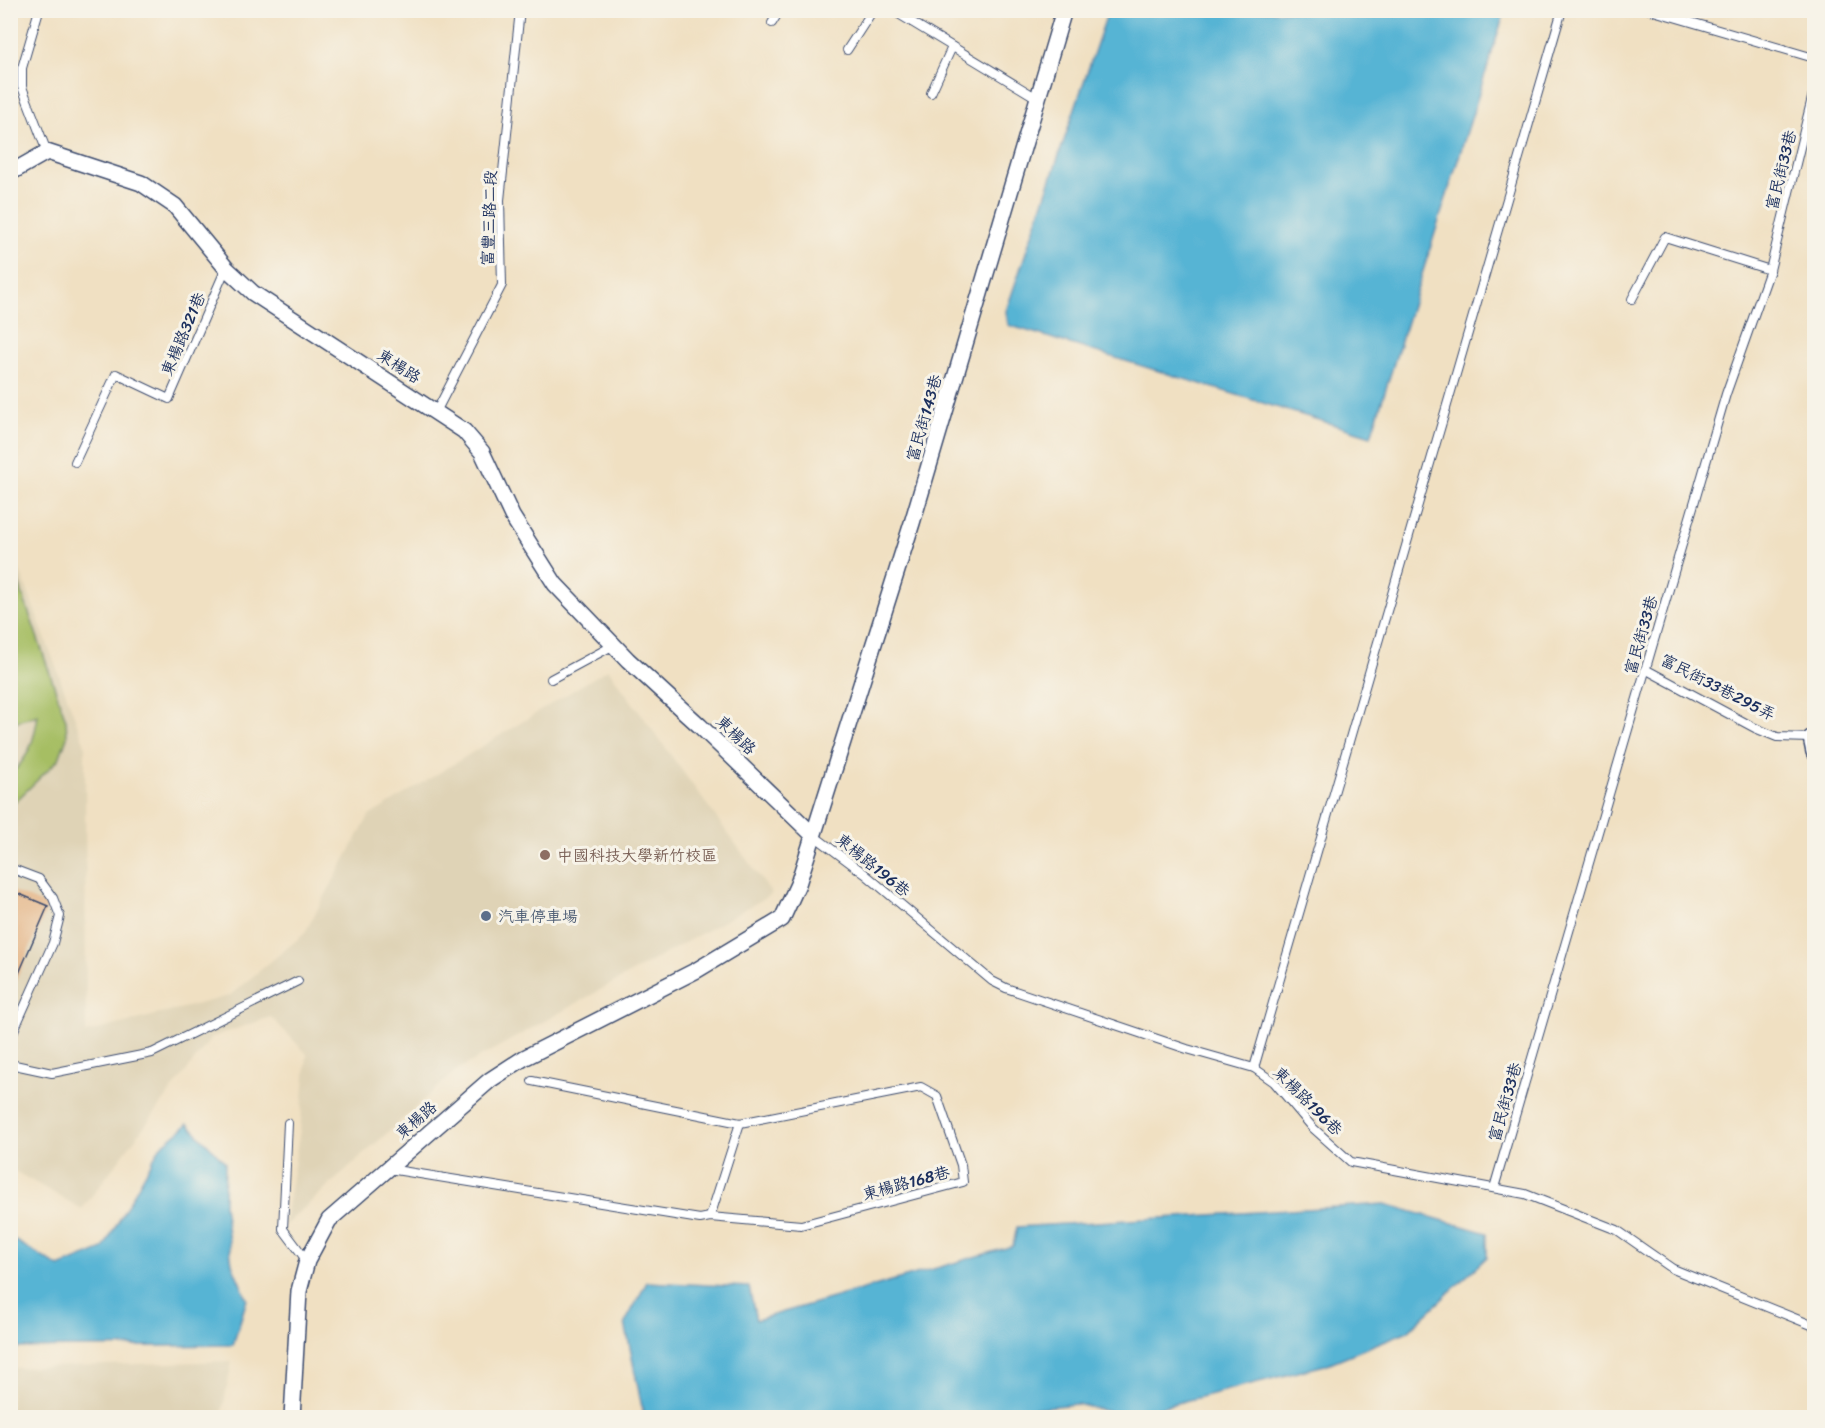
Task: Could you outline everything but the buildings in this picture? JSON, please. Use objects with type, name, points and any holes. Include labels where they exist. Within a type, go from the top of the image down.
[{"type":"street","name":"富民街143巷","points":[[813,835],[912,523],[1065,10]]},
{"type":"street","points":[[10,173],[47,152]]},
{"type":"street","name":"東楊路","points":[[47,152],[141,183],[175,206],[226,268],[253,293],[464,431],[482,452],[512,516],[555,584],[614,645],[813,835],[798,884],[782,919],[697,970],[499,1074],[329,1220],[307,1261],[299,1291],[292,1418]]},
{"type":"lane","points":[[39,10],[22,68],[22,87],[47,152]]},
{"type":"lane","name":"富豐三路二段","points":[[436,412],[502,285],[500,200],[520,10]]},
{"type":"lane","points":[[772,23],[780,10]]},
{"type":"lane","points":[[847,50],[873,10]]},
{"type":"lane","points":[[892,10],[1037,98]]},
{"type":"lane","points":[[1254,1068],[1562,10]]},
{"type":"lane","points":[[1650,10],[1815,58]]},
{"type":"lane","points":[[931,93],[952,47]]},
{"type":"lane","name":"富民街33巷","points":[[1494,1188],[1726,394],[1770,270],[1815,90]]},
{"type":"lane","points":[[1632,299],[1665,237],[1770,270]]},
{"type":"lane","name":"東楊路321巷","points":[[75,462],[116,374],[169,399],[226,268]]},
{"type":"lane","points":[[551,679],[614,645]]},
{"type":"lane","name":"富民街33巷295弄","points":[[1645,669],[1755,728],[1777,737],[1813,742]]},
{"type":"lane","name":"東楊路196巷","points":[[813,835],[865,873],[992,981],[1006,988],[1187,1049],[1254,1068],[1274,1082],[1313,1128],[1351,1162],[1525,1194],[1617,1230],[1672,1269],[1815,1326]]},
{"type":"lane","points":[[10,868],[39,879],[53,898],[60,916],[53,943],[10,1039]]},
{"type":"lane","points":[[10,1064],[52,1073],[152,1053],[298,981]]},
{"type":"lane","name":"東楊路168巷","points":[[388,1169],[700,1219],[710,1217],[801,1225],[963,1182],[961,1165],[937,1096],[921,1087],[740,1123],[532,1081]]},
{"type":"lane","points":[[288,1123],[283,1229],[307,1261]]},
{"type":"lane","points":[[710,1217],[740,1123]]},
{"type":"shaded area","name":"中國科技大學新竹校區","points":[[10,544],[85,745],[86,1033],[229,996],[304,934],[369,816],[608,669],[772,894],[457,1070],[284,1226],[300,1130],[307,1054],[271,1017],[212,1037],[82,1209],[11,1169]]},
{"type":"shaded area","points":[[232,1361],[221,1417],[11,1417],[11,1368]]},
{"type":"green space","points":[[11,561],[66,720],[67,737],[59,759],[11,804],[11,774],[23,761],[30,747],[38,715],[11,723]]},
{"type":"water","points":[[1108,11],[1505,11],[1371,436],[1008,325],[1006,311]]},
{"type":"water","points":[[188,1124],[225,1162],[224,1205],[232,1264],[247,1299],[233,1345],[11,1348],[11,1238],[59,1267],[103,1249],[160,1147]]},
{"type":"water","points":[[1385,1204],[1487,1233],[1487,1257],[1408,1331],[1325,1365],[1126,1416],[1077,1404],[933,1418],[644,1417],[625,1323],[647,1282],[749,1287],[756,1320],[1013,1246],[1017,1227]]},
{"type":"place","name":"中國科技大學新竹校區","points":[[545,855]]},
{"type":"place","name":"汽車停車場","points":[[486,916]]}]
